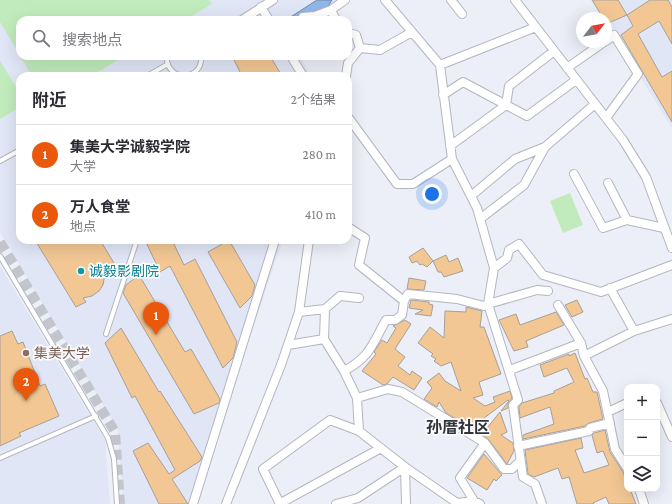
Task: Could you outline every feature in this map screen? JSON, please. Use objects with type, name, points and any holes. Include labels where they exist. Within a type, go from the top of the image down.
[{"type":"street","points":[[248,16],[273,0]]},
{"type":"street","points":[[315,16],[331,10],[345,0]]},
{"type":"street","points":[[385,0],[440,64],[452,159],[477,208],[494,268],[488,304],[510,370],[518,400],[513,405],[523,477],[535,484],[542,504]]},
{"type":"street","points":[[451,0],[462,14]]},
{"type":"street","points":[[519,1],[536,27],[623,140],[646,177],[672,248]]},
{"type":"street","points":[[261,7],[267,16]]},
{"type":"street","points":[[331,10],[334,16]]},
{"type":"street","points":[[440,64],[536,27]]},
{"type":"street","points":[[360,48],[380,50],[412,32]]},
{"type":"street","points":[[352,34],[356,35],[360,48]]},
{"type":"street","points":[[606,118],[638,74],[614,35],[612,36]]},
{"type":"street","points":[[352,58],[360,48]]},
{"type":"street","points":[[567,68],[595,48]]},
{"type":"street","points":[[450,146],[506,105],[509,86],[554,51]]},
{"type":"street","points":[[293,60],[301,72]]},
{"type":"street","points":[[347,72],[348,63],[350,60]]},
{"type":"street","points":[[444,95],[463,82],[527,116],[576,80]]},
{"type":"street","points":[[471,196],[515,160],[545,147],[595,104]]},
{"type":"street","points":[[352,122],[397,184],[413,184],[452,159]]},
{"type":"street","points":[[480,219],[524,185],[545,147]]},
{"type":"street","points":[[574,174],[603,228],[627,220],[664,228]]},
{"type":"street","points":[[608,183],[627,220]]},
{"type":"street","points":[[352,230],[365,238],[359,265],[404,301]]},
{"type":"street","points":[[193,504],[274,244]]},
{"type":"street","points":[[226,504],[288,345],[299,312],[308,244]]},
{"type":"street","points":[[494,268],[507,258],[509,250],[519,244],[543,274],[601,292],[672,265]]},
{"type":"street","points":[[610,288],[634,331]]},
{"type":"street","points":[[344,371],[360,362],[370,349],[386,320],[395,320],[402,315],[404,301],[408,294],[457,299],[484,306],[537,290],[548,291]]},
{"type":"street","points":[[299,312],[325,309],[340,296],[359,298]]},
{"type":"street","points":[[558,305],[581,343],[584,356],[604,391],[615,449],[624,463]]},
{"type":"street","points":[[325,309],[324,339],[344,371],[357,398],[359,431]]},
{"type":"street","points":[[584,356],[634,331],[672,319]]},
{"type":"street","points":[[288,345],[324,339]]},
{"type":"street","points":[[510,370],[581,343]]},
{"type":"street","points":[[357,398],[388,389],[402,392],[485,443],[504,469],[512,469],[520,461]]},
{"type":"street","points":[[608,412],[624,404]]},
{"type":"street","points":[[660,410],[672,437]]},
{"type":"street","points":[[381,448],[282,504],[263,469],[330,420],[359,431],[381,448],[405,467],[457,503],[477,503]]},
{"type":"street","points":[[518,446],[589,431],[590,428],[610,423]]},
{"type":"street","points":[[477,503],[460,478],[485,443]]},
{"type":"street","points":[[405,467],[405,503]]},
{"type":"street","points":[[336,504],[358,498],[405,467]]},
{"type":"street","points":[[640,492],[644,504]]},
{"type":"lane","points":[[168,60],[168,64],[173,72]]},
{"type":"lane","points":[[194,72],[199,68],[201,60]]},
{"type":"lane","points":[[154,72],[168,64]]},
{"type":"lane","points":[[0,162],[16,152]]},
{"type":"lane","points":[[106,334],[136,244]]},
{"type":"lane","points":[[0,256],[108,438],[114,459],[117,504]]},
{"type":"lane","points":[[0,458],[96,416]]},
{"type":"shaded area","points":[[0,0],[345,0],[323,16],[16,16],[16,60],[302,60],[309,72],[16,72],[16,244],[282,244],[192,504],[123,504],[118,430],[0,232]]},
{"type":"shaded area","points":[[592,0],[672,0],[672,128],[612,32],[612,12],[601,12]]},
{"type":"shaded area","name":"集美大学","points":[[0,266],[105,440],[110,504],[0,504]]},
{"type":"green space","points":[[0,0],[209,0],[212,4],[192,16],[16,16],[16,48],[0,22]]},
{"type":"green space","points":[[22,60],[118,60],[98,72],[30,72]]},
{"type":"green space","points":[[0,61],[16,87],[16,109],[0,119]]},
{"type":"green space","points":[[570,193],[583,225],[563,233],[550,201]]},
{"type":"water","points":[[317,0],[332,0],[320,16],[292,16]]},
{"type":"building","points":[[592,0],[618,0],[627,15],[612,21],[612,12],[599,12]]},
{"type":"building","points":[[650,0],[668,0],[672,7],[672,44],[659,21],[638,34],[662,77],[672,71],[672,122],[621,35],[633,26],[627,15]]},
{"type":"building","points":[[234,60],[272,60],[280,72],[240,72]]},
{"type":"building","name":"诚毅影剧院","points":[[37,244],[102,244],[114,263],[106,267],[111,275],[104,279],[103,285],[99,291],[92,296],[83,298],[86,302],[76,307]]},
{"type":"building","points":[[147,244],[174,244],[184,265],[195,259],[237,342],[233,358],[223,368],[170,266],[160,272]]},
{"type":"building","points":[[222,244],[231,244],[255,285],[252,296],[240,308],[208,252]]},
{"type":"building","points":[[423,248],[433,261],[427,267],[422,264],[420,265],[417,261],[412,263],[409,257]]},
{"type":"building","points":[[446,255],[449,262],[458,258],[463,271],[444,277],[441,272],[438,272],[433,261]]},
{"type":"building","points":[[139,275],[185,352],[191,349],[220,399],[219,403],[194,414],[123,293],[126,285]]},
{"type":"building","points":[[409,278],[426,281],[424,290],[407,289]]},
{"type":"building","points":[[411,300],[429,302],[429,304],[433,305],[431,316],[415,314],[423,310],[409,308]]},
{"type":"building","points":[[577,300],[583,312],[572,317],[565,305]]},
{"type":"building","points":[[466,307],[482,311],[480,327],[484,327],[501,374],[479,382],[483,395],[473,398],[485,406],[495,402],[493,397],[510,391],[512,398],[508,403],[508,408],[501,411],[509,401],[508,400],[471,428],[446,413],[439,402],[437,407],[424,399],[432,388],[427,382],[439,373],[445,381],[461,391],[451,362],[441,366],[434,361],[436,359],[431,356],[433,354],[418,343],[430,327],[444,338],[445,311],[466,312]]},
{"type":"building","points":[[556,312],[564,325],[526,341],[528,347],[514,351],[499,320],[516,314],[520,325]]},
{"type":"building","points":[[405,320],[411,324],[395,349],[405,357],[398,366],[410,375],[412,371],[422,378],[414,390],[393,377],[387,384],[383,385],[362,371],[376,354],[374,352],[382,340],[387,343],[396,328],[393,326]]},
{"type":"building","points":[[121,328],[159,392],[160,391],[202,457],[200,461],[172,479],[188,504],[159,504],[133,451],[148,443],[169,474],[175,470],[135,396],[132,398],[105,343]]},
{"type":"building","points":[[12,331],[18,344],[23,342],[40,386],[45,384],[59,416],[19,433],[21,436],[0,446],[0,336]]},
{"type":"building","points":[[575,353],[585,379],[587,378],[593,392],[597,392],[603,419],[589,423],[585,426],[523,439],[523,435],[554,424],[550,407],[520,418],[519,407],[522,403],[554,393],[554,391],[574,382],[567,368],[544,377],[540,365]]},
{"type":"building","points":[[500,412],[507,432],[501,435],[513,443],[514,451],[507,464],[489,440],[482,434]]},
{"type":"building","points":[[605,430],[610,452],[624,474],[624,492],[631,492],[636,504],[609,504],[606,497],[593,503],[594,504],[577,504],[569,477],[562,479],[558,468],[534,477],[528,474],[525,450],[581,438],[583,448],[575,450],[584,473],[609,465],[603,451],[597,453],[592,435]]},
{"type":"building","points":[[484,454],[502,475],[496,481],[494,479],[487,490],[467,478]]},
{"type":"tunnel","points":[[0,242],[115,432],[120,504]]},
{"type":"place","name":"诚毅影剧院","points":[[81,271]]},
{"type":"place","name":"集美大学诚毅学院","points":[[156,335]]},
{"type":"place","name":"集美大学","points":[[26,353]]},
{"type":"place","name":"万人食堂","points":[[26,401]]},
{"type":"district","name":"孙厝社区","points":[[458,427]]}]
